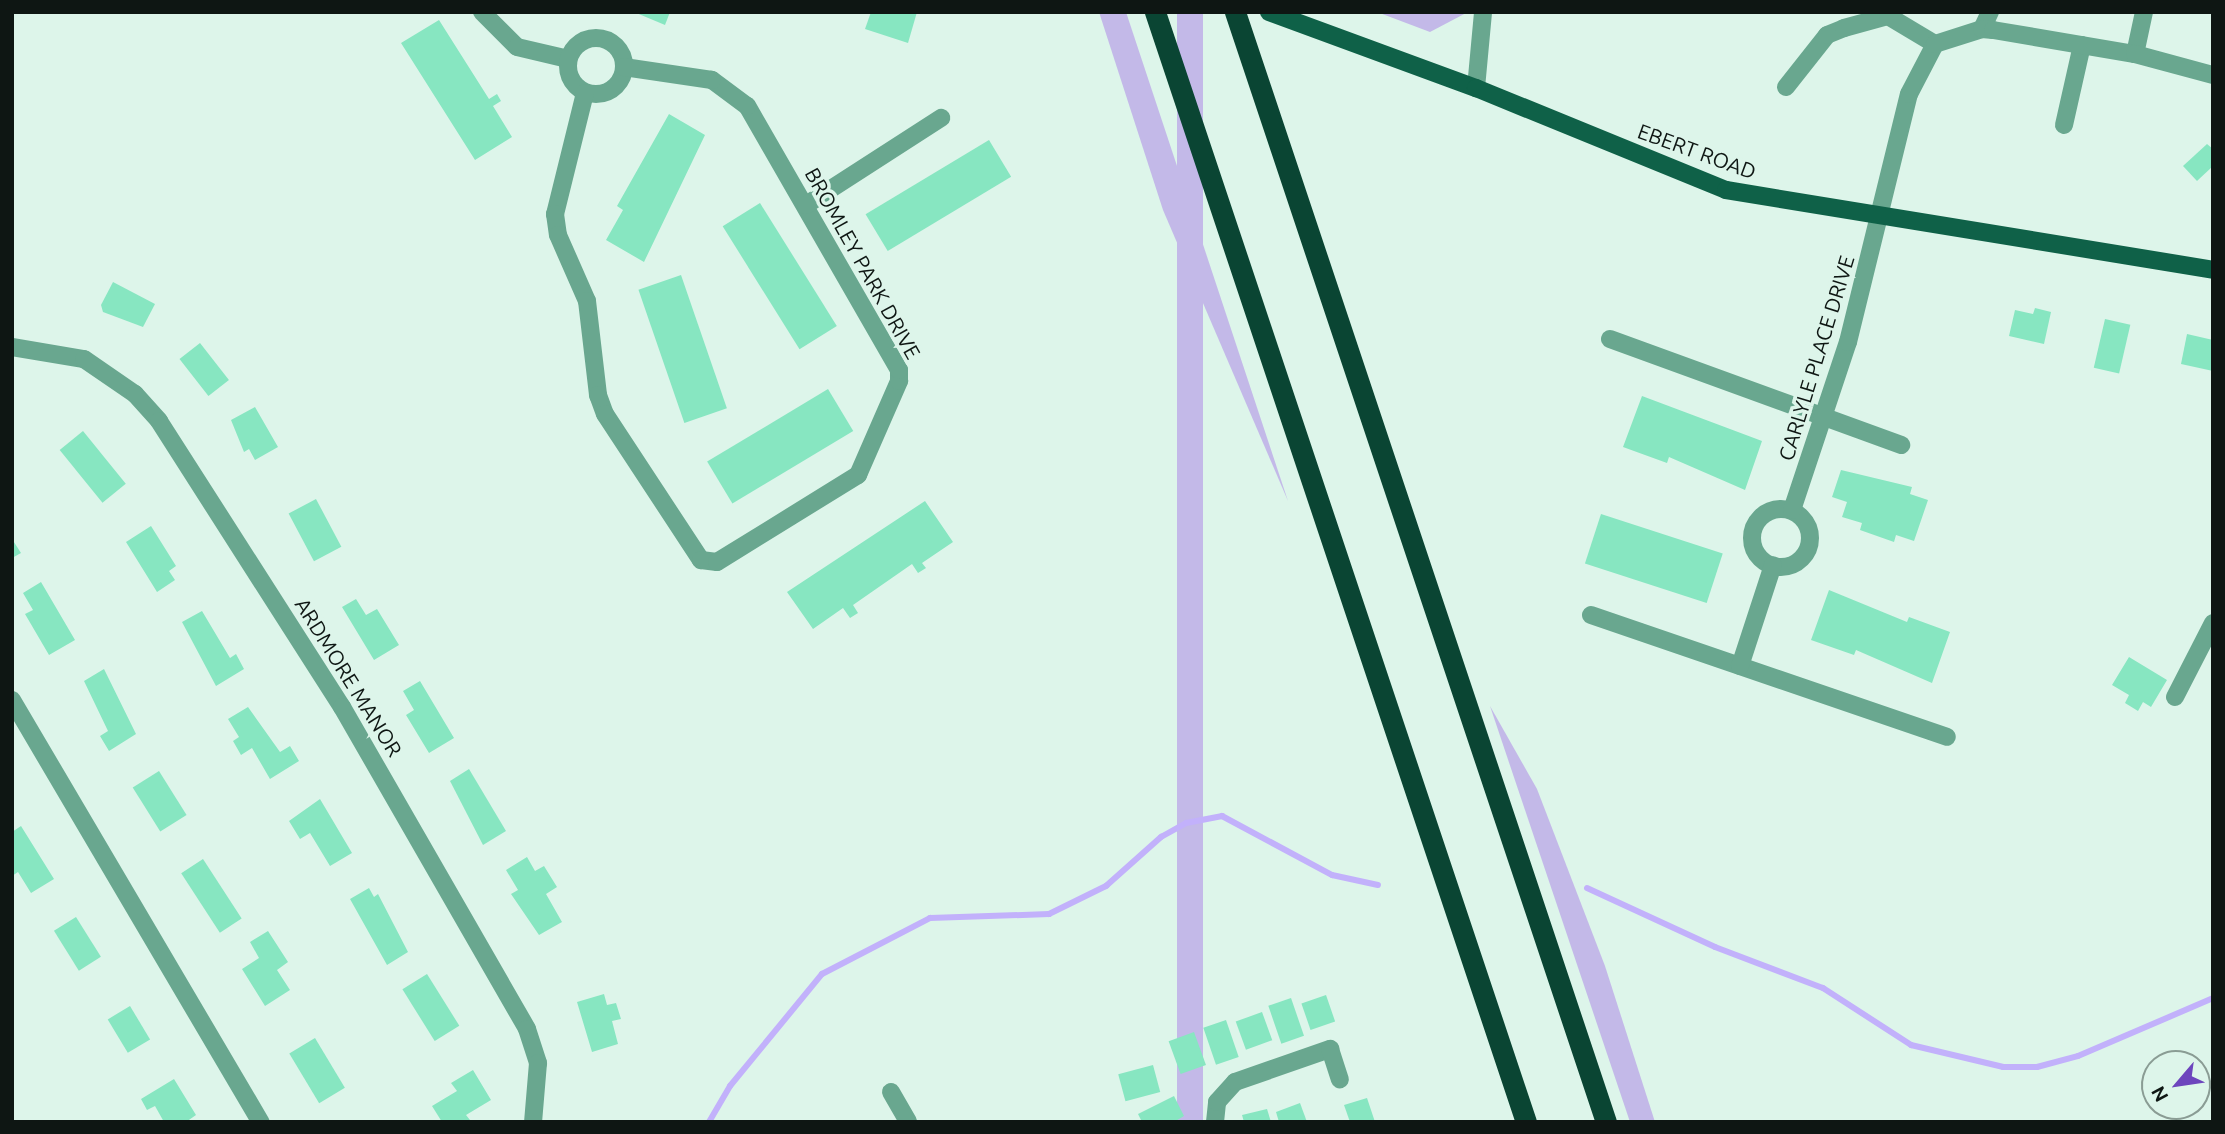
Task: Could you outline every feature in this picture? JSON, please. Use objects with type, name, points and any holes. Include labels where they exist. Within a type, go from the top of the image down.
[{"type":"highway","points":[[1155,12],[1526,1122]]},
{"type":"highway","points":[[1236,12],[1606,1122]]},
{"type":"main road","name":"EBERT ROAD","points":[[1269,12],[1476,88],[1726,190],[1881,219],[2213,270]]},
{"type":"street","points":[[482,12],[517,47],[568,59]]},
{"type":"street","points":[[1476,88],[1483,12]]},
{"type":"street","points":[[1982,29],[1990,12]]},
{"type":"street","points":[[2135,54],[2144,12]]},
{"type":"street","points":[[1786,87],[1827,35],[1888,16],[1936,44],[1982,29],[2135,54],[2213,75]]},
{"type":"street","points":[[600,38],[612,44],[624,67],[611,90],[585,93],[574,85],[568,59],[586,40],[600,38]]},
{"type":"street","name":"CARLYLE PLACE DRIVE","points":[[1792,510],[1881,219],[1909,94],[1936,44]]},
{"type":"street","points":[[2064,125],[2082,45]]},
{"type":"street","name":"BROMLEY PARK DRIVE","points":[[585,93],[555,214],[558,235],[587,301],[598,395],[605,414],[701,560],[709,563],[851,482],[899,381],[899,370],[760,123],[731,91],[712,80],[624,67]]},
{"type":"street","points":[[806,205],[941,118]]},
{"type":"street","points":[[1610,339],[1901,445]]},
{"type":"street","name":"ARDMORE MANOR","points":[[12,347],[84,359],[135,394],[159,421],[342,706],[527,1029],[539,1082],[533,1122]]},
{"type":"street","points":[[1777,508],[1792,510],[1804,520],[1810,534],[1808,550],[1798,562],[1773,565],[1757,555],[1751,541],[1753,526],[1763,514],[1777,508]]},
{"type":"street","points":[[1740,666],[1773,565]]},
{"type":"street","points":[[1591,615],[1947,737]]},
{"type":"street","points":[[2175,697],[2213,623]]},
{"type":"street","points":[[12,700],[261,1122]]},
{"type":"street","points":[[1215,1122],[1217,1102],[1235,1082],[1318,1053],[1330,1049],[1340,1079]]},
{"type":"street","points":[[891,1092],[908,1122]]},
{"type":"shaded area","points":[[1099,12],[1126,12],[1288,501],[1163,210]]},
{"type":"shaded area","points":[[1177,12],[1203,12],[1203,1122],[1177,1122]]},
{"type":"shaded area","points":[[1377,12],[1468,12],[1430,32]]},
{"type":"shaded area","points":[[1490,706],[1537,789],[1605,966],[1655,1122],[1630,1122]]},
{"type":"building","points":[[634,12],[670,12],[665,25]]},
{"type":"building","points":[[871,12],[917,12],[908,43],[865,29]]},
{"type":"building","points":[[439,20],[489,99],[497,94],[501,101],[493,106],[512,137],[475,160],[401,43]]},
{"type":"building","points":[[669,114],[705,135],[644,262],[606,240],[623,210],[617,206]]},
{"type":"building","points":[[989,140],[1011,177],[888,251],[866,214]]},
{"type":"building","points":[[2207,144],[2213,149],[2213,166],[2197,181],[2183,166]]},
{"type":"building","points":[[760,203],[837,326],[800,349],[723,226]]},
{"type":"building","points":[[681,275],[727,408],[684,423],[638,290]]},
{"type":"building","points":[[113,282],[155,304],[143,327],[103,312],[101,305]]},
{"type":"building","points":[[2035,308],[2051,312],[2044,344],[2009,336],[2015,310],[2033,314]]},
{"type":"building","points":[[2105,319],[2130,325],[2119,374],[2094,368]]},
{"type":"building","points":[[2187,334],[2213,340],[2213,371],[2181,364]]},
{"type":"building","points":[[200,343],[229,380],[208,396],[180,359]]},
{"type":"building","points":[[828,389],[853,431],[732,504],[707,462]]},
{"type":"building","points":[[1642,396],[1762,441],[1745,490],[1669,457],[1667,463],[1623,447]]},
{"type":"building","points":[[255,407],[278,447],[255,460],[249,449],[244,452],[231,420]]},
{"type":"building","points":[[83,431],[126,484],[102,503],[60,450]]},
{"type":"building","points":[[1841,470],[1912,487],[1910,494],[1928,500],[1914,541],[1896,535],[1894,542],[1860,530],[1862,523],[1842,517],[1847,502],[1832,497]]},
{"type":"building","points":[[316,499],[341,547],[314,561],[289,514]]},
{"type":"building","points":[[925,501],[953,542],[922,563],[926,568],[918,573],[912,564],[853,605],[858,613],[850,618],[843,608],[813,629],[787,592]]},
{"type":"building","points":[[1601,514],[1723,554],[1707,603],[1585,563]]},
{"type":"building","points":[[151,526],[176,566],[169,571],[175,580],[157,592],[126,542]]},
{"type":"building","points":[[12,539],[21,553],[12,558]]},
{"type":"building","points":[[41,582],[75,640],[49,655],[25,614],[33,610],[23,593]]},
{"type":"building","points":[[1829,590],[1907,622],[1909,617],[1950,632],[1932,683],[1856,650],[1854,655],[1811,640]]},
{"type":"building","points":[[356,599],[366,615],[377,609],[399,645],[374,660],[342,607]]},
{"type":"building","points":[[202,611],[230,658],[236,654],[244,669],[216,686],[182,622]]},
{"type":"building","points":[[2129,657],[2167,680],[2151,707],[2143,702],[2138,711],[2125,703],[2129,695],[2112,685]]},
{"type":"building","points":[[104,669],[136,734],[109,751],[100,736],[108,731],[84,681]]},
{"type":"building","points":[[420,681],[454,738],[429,753],[406,715],[414,710],[403,691]]},
{"type":"building","points":[[248,707],[280,752],[290,746],[299,761],[270,779],[252,748],[241,755],[233,741],[239,737],[228,719]]},
{"type":"building","points":[[469,769],[506,831],[483,845],[450,781]]},
{"type":"building","points":[[159,771],[187,815],[160,832],[133,787]]},
{"type":"building","points":[[320,799],[352,853],[330,866],[310,833],[300,839],[289,821]]},
{"type":"building","points":[[21,826],[54,879],[31,893],[18,872],[12,876],[12,832]]},
{"type":"building","points":[[527,857],[535,871],[544,866],[557,887],[546,894],[562,922],[539,935],[511,894],[518,890],[506,870]]},
{"type":"building","points":[[203,859],[242,919],[220,933],[181,873]]},
{"type":"building","points":[[369,888],[374,897],[378,894],[408,952],[387,965],[350,899]]},
{"type":"building","points":[[76,917],[101,957],[79,971],[54,931]]},
{"type":"building","points":[[268,931],[288,962],[277,970],[290,990],[265,1006],[242,969],[259,958],[250,942]]},
{"type":"building","points":[[427,974],[459,1026],[435,1041],[402,989]]},
{"type":"building","points":[[604,994],[607,1005],[616,1003],[621,1019],[612,1021],[618,1044],[592,1052],[577,1002]]},
{"type":"building","points":[[1326,995],[1335,1021],[1311,1030],[1301,1003]]},
{"type":"building","points":[[1291,998],[1304,1036],[1281,1044],[1268,1006]]},
{"type":"building","points":[[130,1006],[150,1039],[128,1053],[108,1019]]},
{"type":"building","points":[[1262,1012],[1272,1040],[1246,1050],[1236,1022]]},
{"type":"building","points":[[1226,1020],[1239,1057],[1216,1065],[1203,1028]]},
{"type":"building","points":[[1194,1032],[1206,1065],[1181,1074],[1169,1041]]},
{"type":"building","points":[[315,1038],[345,1088],[319,1103],[289,1053]]},
{"type":"building","points":[[1153,1065],[1160,1092],[1125,1101],[1118,1074]]},
{"type":"building","points":[[473,1070],[491,1100],[466,1115],[470,1120],[466,1122],[442,1122],[432,1106],[457,1091],[451,1083]]},
{"type":"building","points":[[174,1079],[196,1115],[186,1122],[164,1122],[155,1106],[147,1110],[141,1099]]},
{"type":"building","points":[[1174,1096],[1184,1116],[1174,1122],[1142,1122],[1138,1114]]},
{"type":"building","points":[[1367,1098],[1375,1122],[1350,1122],[1344,1105]]},
{"type":"building","points":[[1300,1103],[1307,1122],[1279,1122],[1276,1112]]},
{"type":"building","points":[[1267,1109],[1271,1122],[1244,1122],[1242,1115]]},
{"type":"waterway","points":[[709,1122],[730,1086],[822,974],[930,918],[1049,914],[1106,886],[1161,837],[1186,823],[1222,816],[1332,875],[1378,885]]},
{"type":"waterway","points":[[1587,888],[1715,947],[1823,988],[1911,1045],[2003,1067],[2037,1067],[2078,1056],[2213,998]]}]
